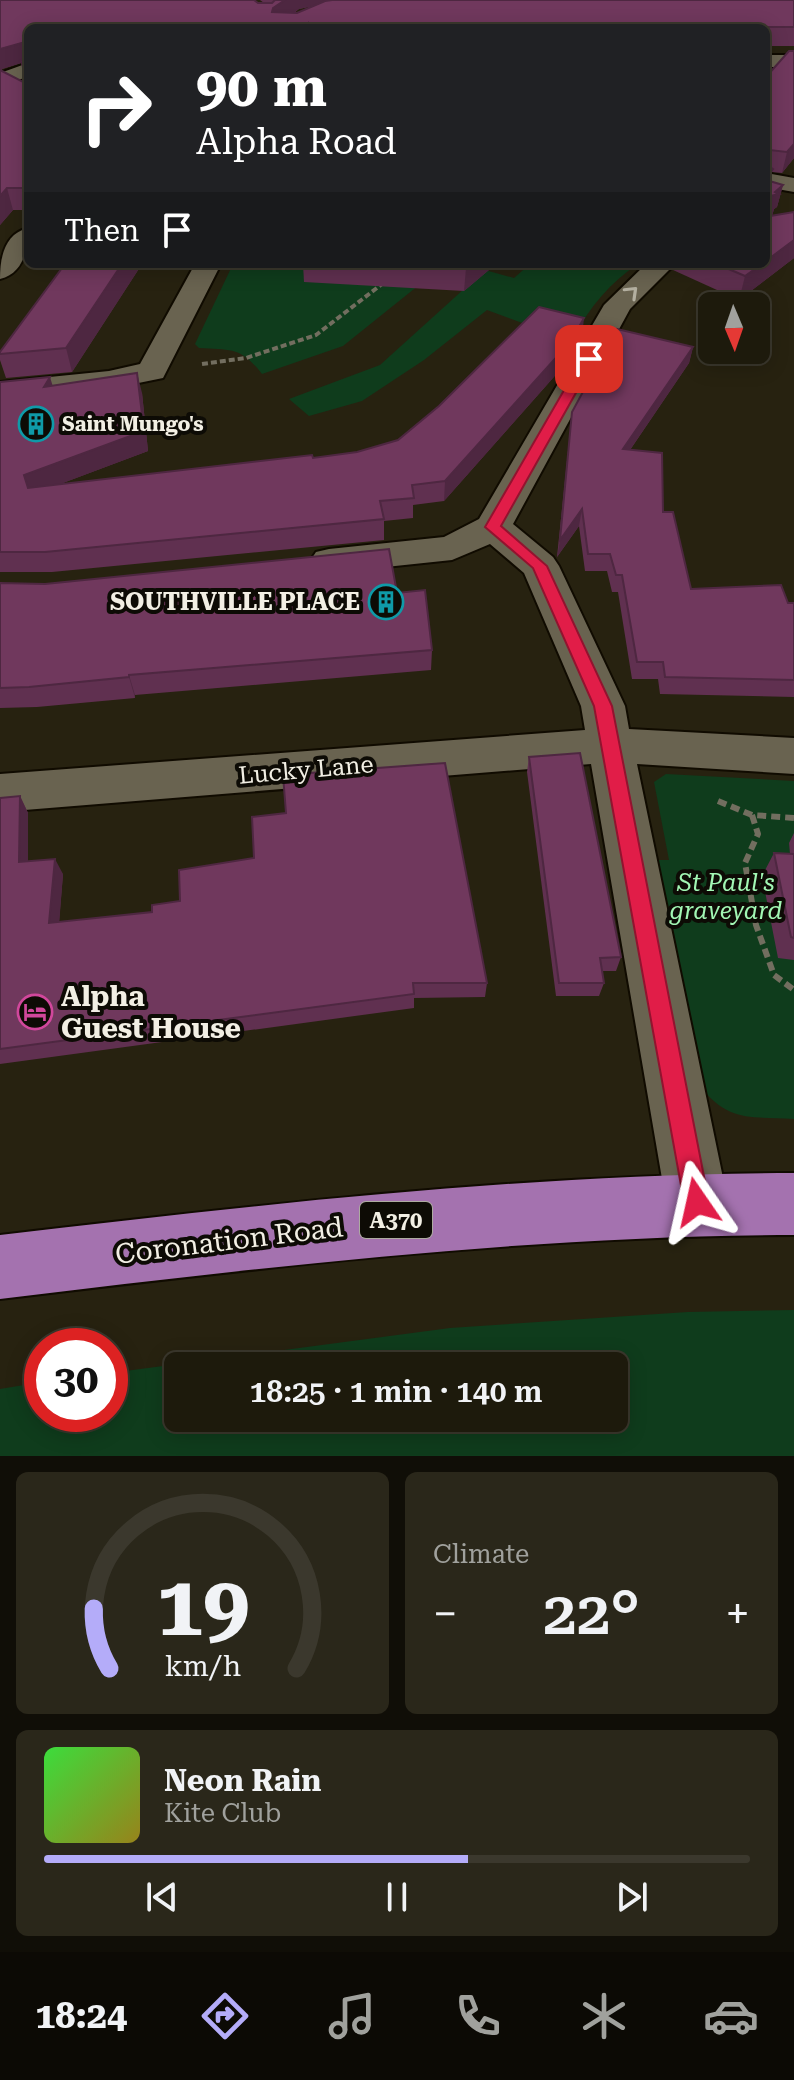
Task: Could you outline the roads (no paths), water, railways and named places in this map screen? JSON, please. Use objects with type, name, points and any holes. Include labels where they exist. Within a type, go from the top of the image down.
[{"type":"highway","name":"Coronation Road","points":[[0,1267],[386,1221],[697,1202],[794,1204]]},
{"type":"street","points":[[770,61],[794,61]]},
{"type":"street","points":[[19,72],[9,82],[24,93]]},
{"type":"street","points":[[770,181],[794,185]]},
{"type":"street","points":[[0,271],[24,241]]},
{"type":"street","points":[[0,391],[109,380],[152,371],[206,268]]},
{"type":"street","points":[[294,565],[452,548],[493,527],[618,305],[658,268]]},
{"type":"street","points":[[493,527],[540,566],[603,706],[697,1202]]},
{"type":"street","name":"Lucky Lane","points":[[0,793],[611,745],[794,756]]},
{"type":"place","name":"Saint Mungo's","points":[[36,424]]},
{"type":"place","name":"SOUTHVILLE PLACE","points":[[386,602]]},
{"type":"place","name":"Alpha Guest House","points":[[35,1012]]},
{"type":"park label","name":"St Paul's graveyard","points":[[726,897]]}]
